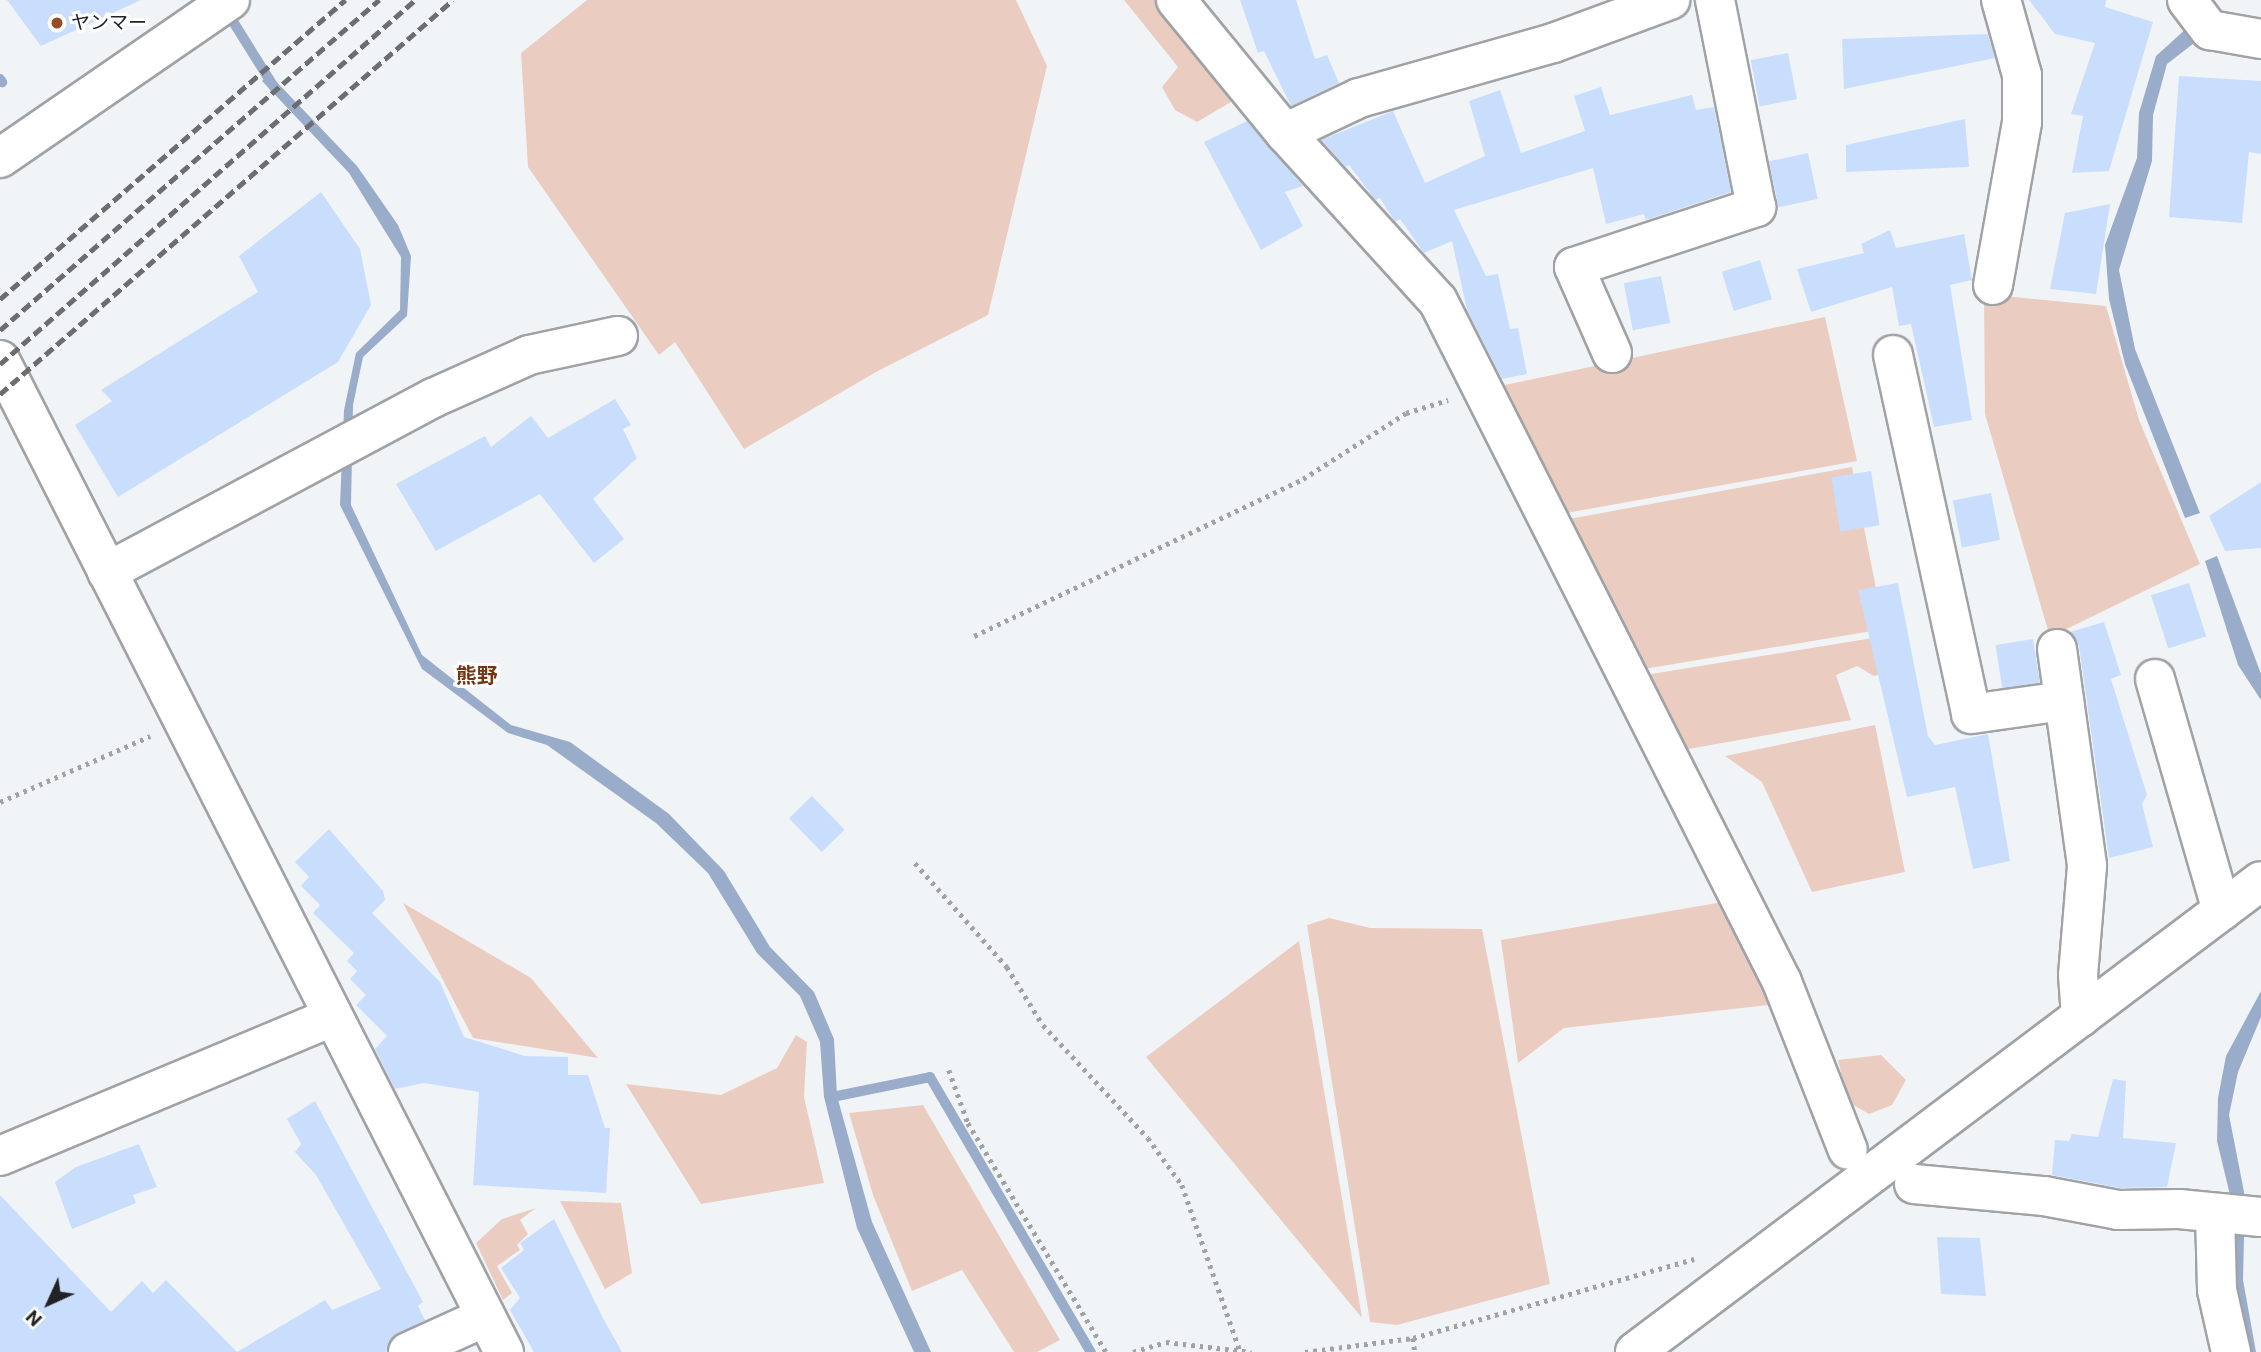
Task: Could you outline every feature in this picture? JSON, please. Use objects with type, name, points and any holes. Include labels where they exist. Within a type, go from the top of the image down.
[{"type":"street","points":[[0,158],[230,0]]},
{"type":"street","points":[[1176,0],[1285,133],[1438,301],[1782,982],[1848,1150]]},
{"type":"street","points":[[1285,133],[1359,98],[1553,43],[1670,0]]},
{"type":"street","points":[[1612,353],[1574,267],[1756,207],[1715,0]]},
{"type":"street","points":[[1993,285],[2022,122],[2022,75],[2001,0]]},
{"type":"street","points":[[2187,0],[2210,30],[2261,39]]},
{"type":"street","points":[[107,572],[445,393],[529,355],[618,336]]},
{"type":"street","points":[[1893,355],[1971,714],[2064,701]]},
{"type":"street","points":[[0,360],[184,721],[330,1018],[504,1352]]},
{"type":"street","points":[[2057,649],[2087,866],[2078,975],[2081,1017]]},
{"type":"street","points":[[2155,679],[2222,911]]},
{"type":"street","points":[[1634,1352],[2261,881]]},
{"type":"street","points":[[0,1156],[330,1018]]},
{"type":"street","points":[[1914,1184],[2044,1196],[2118,1210],[2261,1217]]},
{"type":"street","points":[[2215,1213],[2217,1290],[2231,1352]]},
{"type":"street","points":[[408,1352],[485,1317]]},
{"type":"path","points":[[974,636],[1303,479],[1406,413],[1481,389]]},
{"type":"path","points":[[0,802],[184,721]]},
{"type":"path","points":[[915,863],[1007,967],[1043,1025],[1148,1138],[1182,1185],[1240,1351]]},
{"type":"path","points":[[948,1070],[968,1123],[1107,1352]]},
{"type":"path","points":[[1305,1352],[1413,1338],[1708,1255]]},
{"type":"path","points":[[1413,1338],[1415,1352]]},
{"type":"path","points":[[1133,1352],[1166,1342],[1251,1352]]},
{"type":"shaded area","points":[[587,0],[1016,0],[1047,66],[988,315],[876,372],[744,449],[675,342],[659,355],[528,167],[521,53]]},
{"type":"shaded area","points":[[1124,0],[1166,0],[1243,95],[1197,122],[1175,110],[1162,87],[1178,67]]},
{"type":"shaded area","points":[[1984,294],[2106,306],[2139,420],[2200,564],[2050,637],[1985,414]]},
{"type":"shaded area","points":[[1825,317],[1857,461],[1555,515],[1491,388]]},
{"type":"shaded area","points":[[1852,467],[1884,629],[1638,670],[1558,521]]},
{"type":"shaded area","points":[[1885,636],[1894,669],[1874,676],[1857,666],[1836,675],[1851,720],[1683,750],[1645,675]]},
{"type":"shaded area","points":[[1875,725],[1905,872],[1812,892],[1762,782],[1725,756]]},
{"type":"shaded area","points":[[1723,902],[1777,1004],[1564,1028],[1518,1063],[1501,940]]},
{"type":"shaded area","points":[[403,903],[531,978],[598,1058],[473,1038]]},
{"type":"shaded area","points":[[1329,918],[1370,928],[1482,929],[1550,1284],[1397,1325],[1370,1322],[1307,925]]},
{"type":"shaded area","points":[[1299,941],[1362,1318],[1146,1057]]},
{"type":"shaded area","points":[[796,1035],[807,1042],[804,1097],[824,1183],[701,1204],[626,1084],[721,1095],[777,1068]]},
{"type":"shaded area","points":[[1881,1055],[1906,1080],[1892,1105],[1869,1114],[1848,1102],[1838,1060]]},
{"type":"shaded area","points":[[923,1105],[1060,1340],[1037,1352],[1014,1352],[962,1270],[912,1291],[873,1195],[849,1113]]},
{"type":"shaded area","points":[[560,1201],[621,1203],[632,1273],[605,1289]]},
{"type":"shaded area","points":[[536,1208],[520,1220],[528,1234],[517,1245],[520,1250],[497,1266],[512,1293],[503,1300],[476,1243],[502,1219]]},
{"type":"water","points":[[2187,28],[2198,40],[2167,64],[2153,115],[2152,161],[2119,270],[2135,349],[2200,513],[2185,518],[2125,364],[2109,299],[2105,245],[2137,158],[2139,113],[2156,56]]},
{"type":"water","points":[[269,74],[357,166],[398,225],[411,256],[407,316],[363,357],[353,405],[351,505],[422,655],[511,725],[570,742],[669,814],[724,871],[770,947],[814,992],[834,1039],[837,1096],[872,1222],[931,1352],[914,1352],[857,1228],[824,1097],[820,1042],[800,996],[757,953],[708,873],[656,823],[547,745],[508,733],[422,669],[340,505],[344,410],[356,353],[400,310],[401,257],[349,173],[262,81]]},
{"type":"water","points":[[2217,556],[2261,674],[2261,700],[2238,665],[2205,561]]},
{"type":"water","points":[[2261,991],[2261,1017],[2238,1072],[2229,1115],[2245,1197],[2243,1280],[2256,1352],[2239,1352],[2231,1199],[2217,1141],[2218,1098],[2226,1056]]},
{"type":"building","name":"ヤンマー","points":[[7,0],[141,0],[41,46]]},
{"type":"building","points":[[1240,0],[1296,0],[1315,59],[1327,55],[1339,83],[1291,106],[1264,51],[1258,53]]},
{"type":"building","points":[[2029,0],[2106,0],[2105,7],[2153,22],[2109,171],[2072,173],[2083,116],[2071,114],[2095,43],[2055,34]]},
{"type":"building","points":[[1988,34],[1995,58],[1844,89],[1842,39]]},
{"type":"building","points":[[1788,53],[1797,99],[1760,106],[1751,60]]},
{"type":"building","points":[[2179,76],[2261,81],[2261,154],[2249,152],[2242,223],[2169,217]]},
{"type":"building","points":[[1601,87],[1610,115],[1692,95],[1696,110],[1714,107],[1731,192],[1646,220],[1644,214],[1606,224],[1593,168],[1454,210],[1486,276],[1498,274],[1510,329],[1518,328],[1527,374],[1502,379],[1467,310],[1452,241],[1424,253],[1400,219],[1395,222],[1380,198],[1375,200],[1349,165],[1346,167],[1321,140],[1393,111],[1425,183],[1485,156],[1469,101],[1500,90],[1521,153],[1585,131],[1574,96]]},
{"type":"building","points":[[1965,119],[1969,167],[1846,172],[1846,145]]},
{"type":"building","points":[[1247,121],[1303,186],[1285,192],[1303,226],[1261,250],[1204,142]]},
{"type":"building","points":[[1808,153],[1818,199],[1779,207],[1769,161]]},
{"type":"building","points":[[321,192],[360,249],[371,305],[338,362],[118,497],[75,425],[112,401],[101,390],[258,292],[239,256]]},
{"type":"building","points":[[2110,204],[2096,294],[2050,289],[2065,213]]},
{"type":"building","points":[[1890,230],[1896,248],[1964,234],[1972,280],[1950,285],[1972,420],[1934,427],[1911,324],[1899,326],[1892,287],[1811,312],[1797,269],[1864,253],[1861,244]]},
{"type":"building","points":[[1760,260],[1772,299],[1734,311],[1722,272]]},
{"type":"building","points":[[1661,276],[1670,323],[1633,330],[1624,283]]},
{"type":"building","points":[[615,399],[631,425],[623,429],[637,458],[593,499],[624,539],[594,563],[540,494],[436,551],[396,484],[485,436],[491,447],[531,416],[548,438]]},
{"type":"building","points":[[1871,471],[1880,525],[1840,532],[1831,477]]},
{"type":"building","points":[[2261,482],[2261,548],[2225,551],[2209,516]]},
{"type":"building","points":[[1991,493],[2000,540],[1962,548],[1953,500]]},
{"type":"building","points":[[1898,583],[1928,736],[1935,745],[1988,734],[2010,861],[1973,869],[1955,787],[1907,797],[1858,590]]},
{"type":"building","points":[[2189,583],[2206,636],[2168,649],[2151,595]]},
{"type":"building","points":[[2104,622],[2121,675],[2111,679],[2147,795],[2142,804],[2153,847],[2109,858],[2079,646],[2070,632]]},
{"type":"building","points":[[2033,639],[2040,682],[2002,688],[1995,645]]},
{"type":"building","points":[[812,796],[845,830],[822,852],[789,818]]},
{"type":"building","points":[[329,829],[383,891],[385,900],[372,913],[440,982],[464,1037],[525,1056],[568,1057],[568,1075],[588,1075],[605,1128],[610,1128],[606,1193],[473,1185],[479,1092],[424,1083],[395,1089],[375,1049],[387,1036],[356,1005],[366,995],[350,979],[357,971],[347,961],[354,953],[313,913],[320,905],[301,886],[309,877],[295,862]]},
{"type":"building","points":[[2113,1079],[2126,1081],[2123,1138],[2176,1143],[2167,1187],[2120,1188],[2052,1175],[2055,1140],[2069,1141],[2072,1134],[2098,1137]]},
{"type":"building","points":[[315,1101],[423,1302],[418,1306],[425,1320],[391,1339],[386,1352],[237,1352],[325,1300],[332,1310],[381,1289],[316,1175],[295,1152],[301,1144],[287,1119]]},
{"type":"building","points":[[139,1144],[157,1187],[133,1195],[136,1203],[72,1229],[55,1182],[76,1167]]},
{"type":"building","points":[[0,1195],[111,1312],[142,1281],[153,1293],[166,1280],[237,1352],[0,1352]]},
{"type":"building","points":[[554,1219],[622,1352],[534,1352],[510,1310],[520,1298],[501,1268],[524,1250],[520,1243]]},
{"type":"building","points":[[1937,1237],[1980,1238],[1986,1296],[1941,1294]]},
{"type":"waterway","points":[[227,12],[274,87]]},
{"type":"waterway","points":[[837,1096],[930,1077],[1091,1352]]},
{"type":"railway","points":[[0,299],[345,0]]},
{"type":"railway","points":[[0,330],[379,0]]},
{"type":"railway","points":[[0,364],[415,0]]},
{"type":"railway","points":[[0,394],[453,0]]},
{"type":"place","name":"ヤンマー","points":[[57,23]]},
{"type":"district","name":"熊野","points":[[477,676]]}]
